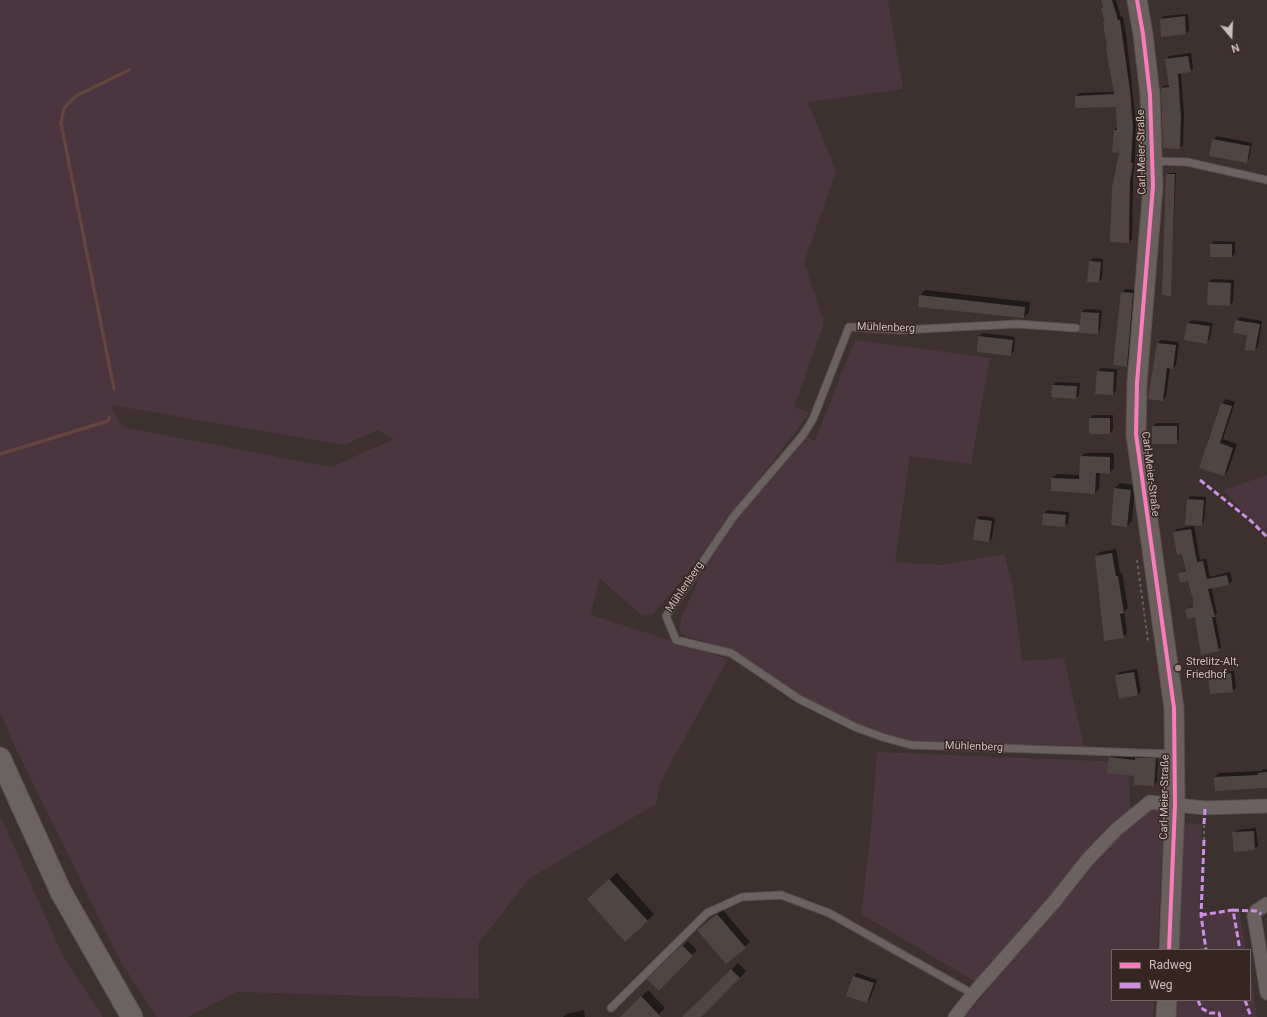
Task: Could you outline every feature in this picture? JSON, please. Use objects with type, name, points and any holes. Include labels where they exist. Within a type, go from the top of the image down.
[{"type":"main road","points":[[0,758],[61,892],[132,1017]]},
{"type":"street","name":"Carl-Meier-Straße","points":[[1137,0],[1150,95],[1153,186],[1137,383],[1136,434],[1174,708],[1176,754],[1175,805],[1169,949]]},
{"type":"street","points":[[955,1017],[973,994],[1054,902],[1088,859],[1117,829],[1150,802],[1204,808],[1267,806]]},
{"type":"street","points":[[1267,904],[1256,911],[1254,916],[1267,993]]},
{"type":"street","points":[[1166,1001],[1166,1017]]},
{"type":"lane","points":[[1152,161],[1187,162],[1267,180]]},
{"type":"lane","name":"Mühlenberg","points":[[1076,328],[1017,324],[901,330],[849,327],[813,419],[803,436],[734,516],[666,616],[676,640],[731,653],[806,703],[855,727],[911,745],[1176,754]]},
{"type":"lane","points":[[611,1008],[707,914],[742,897],[781,896],[829,913],[973,994]]},
{"type":"path","points":[[1204,824],[1204,840]]},
{"type":"shaded area","points":[[0,0],[888,0],[903,89],[808,102],[836,171],[804,263],[824,323],[794,407],[810,413],[684,578],[652,615],[643,616],[600,579],[591,613],[591,615],[728,659],[660,783],[656,804],[530,878],[478,944],[479,999],[237,992],[188,1017],[157,1017],[122,964],[15,747],[0,712]],"holes":[[[111,405],[344,445],[378,430],[394,439],[331,467],[122,427]]]},
{"type":"shaded area","points":[[855,340],[990,358],[971,464],[910,456],[895,562],[941,565],[1004,554],[1013,587],[1022,661],[1064,658],[1084,746],[911,741],[869,729],[812,702],[731,649],[682,635],[679,629],[681,618],[710,556],[739,516],[808,437],[815,441]]},
{"type":"shaded area","points":[[1267,475],[1267,537],[1223,490]]},
{"type":"shaded area","points":[[877,752],[1125,762],[1129,779],[1130,811],[1165,805],[1157,949],[1111,949],[1111,1001],[1154,1001],[1153,1017],[965,1017],[988,989],[861,914],[871,830]]},
{"type":"shaded area","points":[[0,815],[63,956],[103,1017],[0,1017]]},
{"type":"shaded area","points":[[1184,823],[1202,824],[1199,915],[1239,909],[1246,949],[1177,949]]},
{"type":"shaded area","points":[[1251,979],[1257,1017],[1174,1017],[1174,1001],[1251,1001]]},
{"type":"building","points":[[1101,0],[1112,0],[1118,20],[1120,20],[1130,90],[1133,128],[1131,163],[1133,163],[1130,181],[1129,243],[1110,242],[1112,188],[1119,153],[1112,152],[1114,130],[1117,130],[1116,107],[1075,108],[1075,96],[1114,94],[1106,48],[1103,22],[1105,22],[1101,8],[1103,8]]},
{"type":"building","points":[[1185,16],[1186,34],[1161,37],[1160,19]]},
{"type":"building","points":[[1188,56],[1191,72],[1178,74],[1181,118],[1180,149],[1163,148],[1161,88],[1169,87],[1165,59]]},
{"type":"building","points":[[1212,139],[1250,146],[1247,163],[1209,156]]},
{"type":"building","points":[[1166,174],[1175,174],[1171,296],[1162,295]]},
{"type":"building","points":[[1210,244],[1232,244],[1232,257],[1210,257]]},
{"type":"building","points":[[1089,261],[1101,262],[1099,283],[1087,282]]},
{"type":"building","points":[[1208,282],[1231,283],[1230,306],[1207,305]]},
{"type":"building","points":[[1121,292],[1133,293],[1127,367],[1113,365]]},
{"type":"building","points":[[919,295],[1025,307],[1024,318],[918,307]]},
{"type":"building","points":[[1081,312],[1099,313],[1098,334],[1079,333]]},
{"type":"building","points":[[1235,320],[1260,324],[1255,351],[1245,350],[1247,335],[1233,333]]},
{"type":"building","points":[[1187,323],[1210,326],[1207,344],[1184,340]]},
{"type":"building","points":[[978,336],[1013,340],[1011,356],[977,352]]},
{"type":"building","points":[[1157,343],[1176,345],[1173,369],[1167,368],[1163,401],[1148,399]]},
{"type":"building","points":[[1097,371],[1114,372],[1113,395],[1095,394]]},
{"type":"building","points":[[1052,385],[1077,386],[1076,399],[1051,397]]},
{"type":"building","points":[[1221,403],[1232,406],[1220,443],[1233,448],[1224,476],[1199,468]]},
{"type":"building","points":[[1089,418],[1110,418],[1110,434],[1089,434]]},
{"type":"building","points":[[1152,426],[1177,426],[1177,444],[1152,444]]},
{"type":"building","points":[[1080,456],[1110,457],[1110,474],[1096,473],[1095,494],[1051,491],[1051,478],[1079,479]]},
{"type":"building","points":[[1114,488],[1131,490],[1127,527],[1111,525]]},
{"type":"building","points":[[1187,499],[1204,500],[1202,526],[1185,525]]},
{"type":"building","points":[[1043,513],[1066,515],[1065,527],[1042,525]]},
{"type":"building","points":[[976,519],[992,521],[989,542],[973,540]]},
{"type":"building","points":[[1191,529],[1197,562],[1203,561],[1207,579],[1227,575],[1229,585],[1208,589],[1215,617],[1212,617],[1219,651],[1201,655],[1195,617],[1187,619],[1185,609],[1193,607],[1193,600],[1188,581],[1180,583],[1178,573],[1186,571],[1182,554],[1177,555],[1173,532]]},
{"type":"building","points":[[1112,553],[1116,576],[1118,576],[1124,613],[1120,614],[1124,638],[1104,641],[1095,556]]},
{"type":"building","points":[[1134,672],[1138,695],[1119,699],[1115,675]]},
{"type":"building","points":[[1231,673],[1233,692],[1210,694],[1208,676]]},
{"type":"building","points":[[1109,757],[1135,760],[1135,758],[1156,758],[1154,786],[1134,785],[1134,776],[1107,773]]},
{"type":"building","points":[[1267,772],[1267,788],[1215,791],[1214,777],[1258,775],[1258,773]]},
{"type":"building","points":[[1254,831],[1255,850],[1234,852],[1232,832]]},
{"type":"building","points":[[609,879],[648,921],[625,942],[587,899]]},
{"type":"building","points":[[717,914],[746,948],[726,964],[697,930]]},
{"type":"building","points":[[682,945],[693,956],[659,991],[647,979]]},
{"type":"building","points":[[731,969],[740,978],[701,1017],[682,1017]]},
{"type":"building","points":[[853,976],[874,983],[867,1003],[846,996]]},
{"type":"building","points":[[641,996],[661,1017],[620,1017]]},
{"type":"waterway","points":[[114,389],[61,123],[64,108],[76,96],[129,70]]},
{"type":"waterway","points":[[0,454],[108,421],[109,417]]},
{"type":"marked path","points":[[1200,480],[1251,521],[1267,537]]},
{"type":"marked path","points":[[1204,824],[1205,808]]},
{"type":"marked path","points":[[1204,840],[1201,915],[1206,949]]},
{"type":"marked path","points":[[1233,910],[1256,911],[1261,914]]},
{"type":"marked path","points":[[1201,915],[1233,910],[1240,949]]},
{"type":"marked path","points":[[1198,1001],[1201,1008],[1210,1013],[1219,1013],[1220,1017]]},
{"type":"marked path","points":[[1245,1001],[1251,1017]]},
{"type":"cycle path","points":[[1137,0],[1143,34],[1150,95],[1153,186],[1137,383],[1136,434],[1174,708],[1175,805],[1169,949]]},
{"type":"place","name":"Strelitz-Alt, Friedhof","points":[[1178,668]]}]
